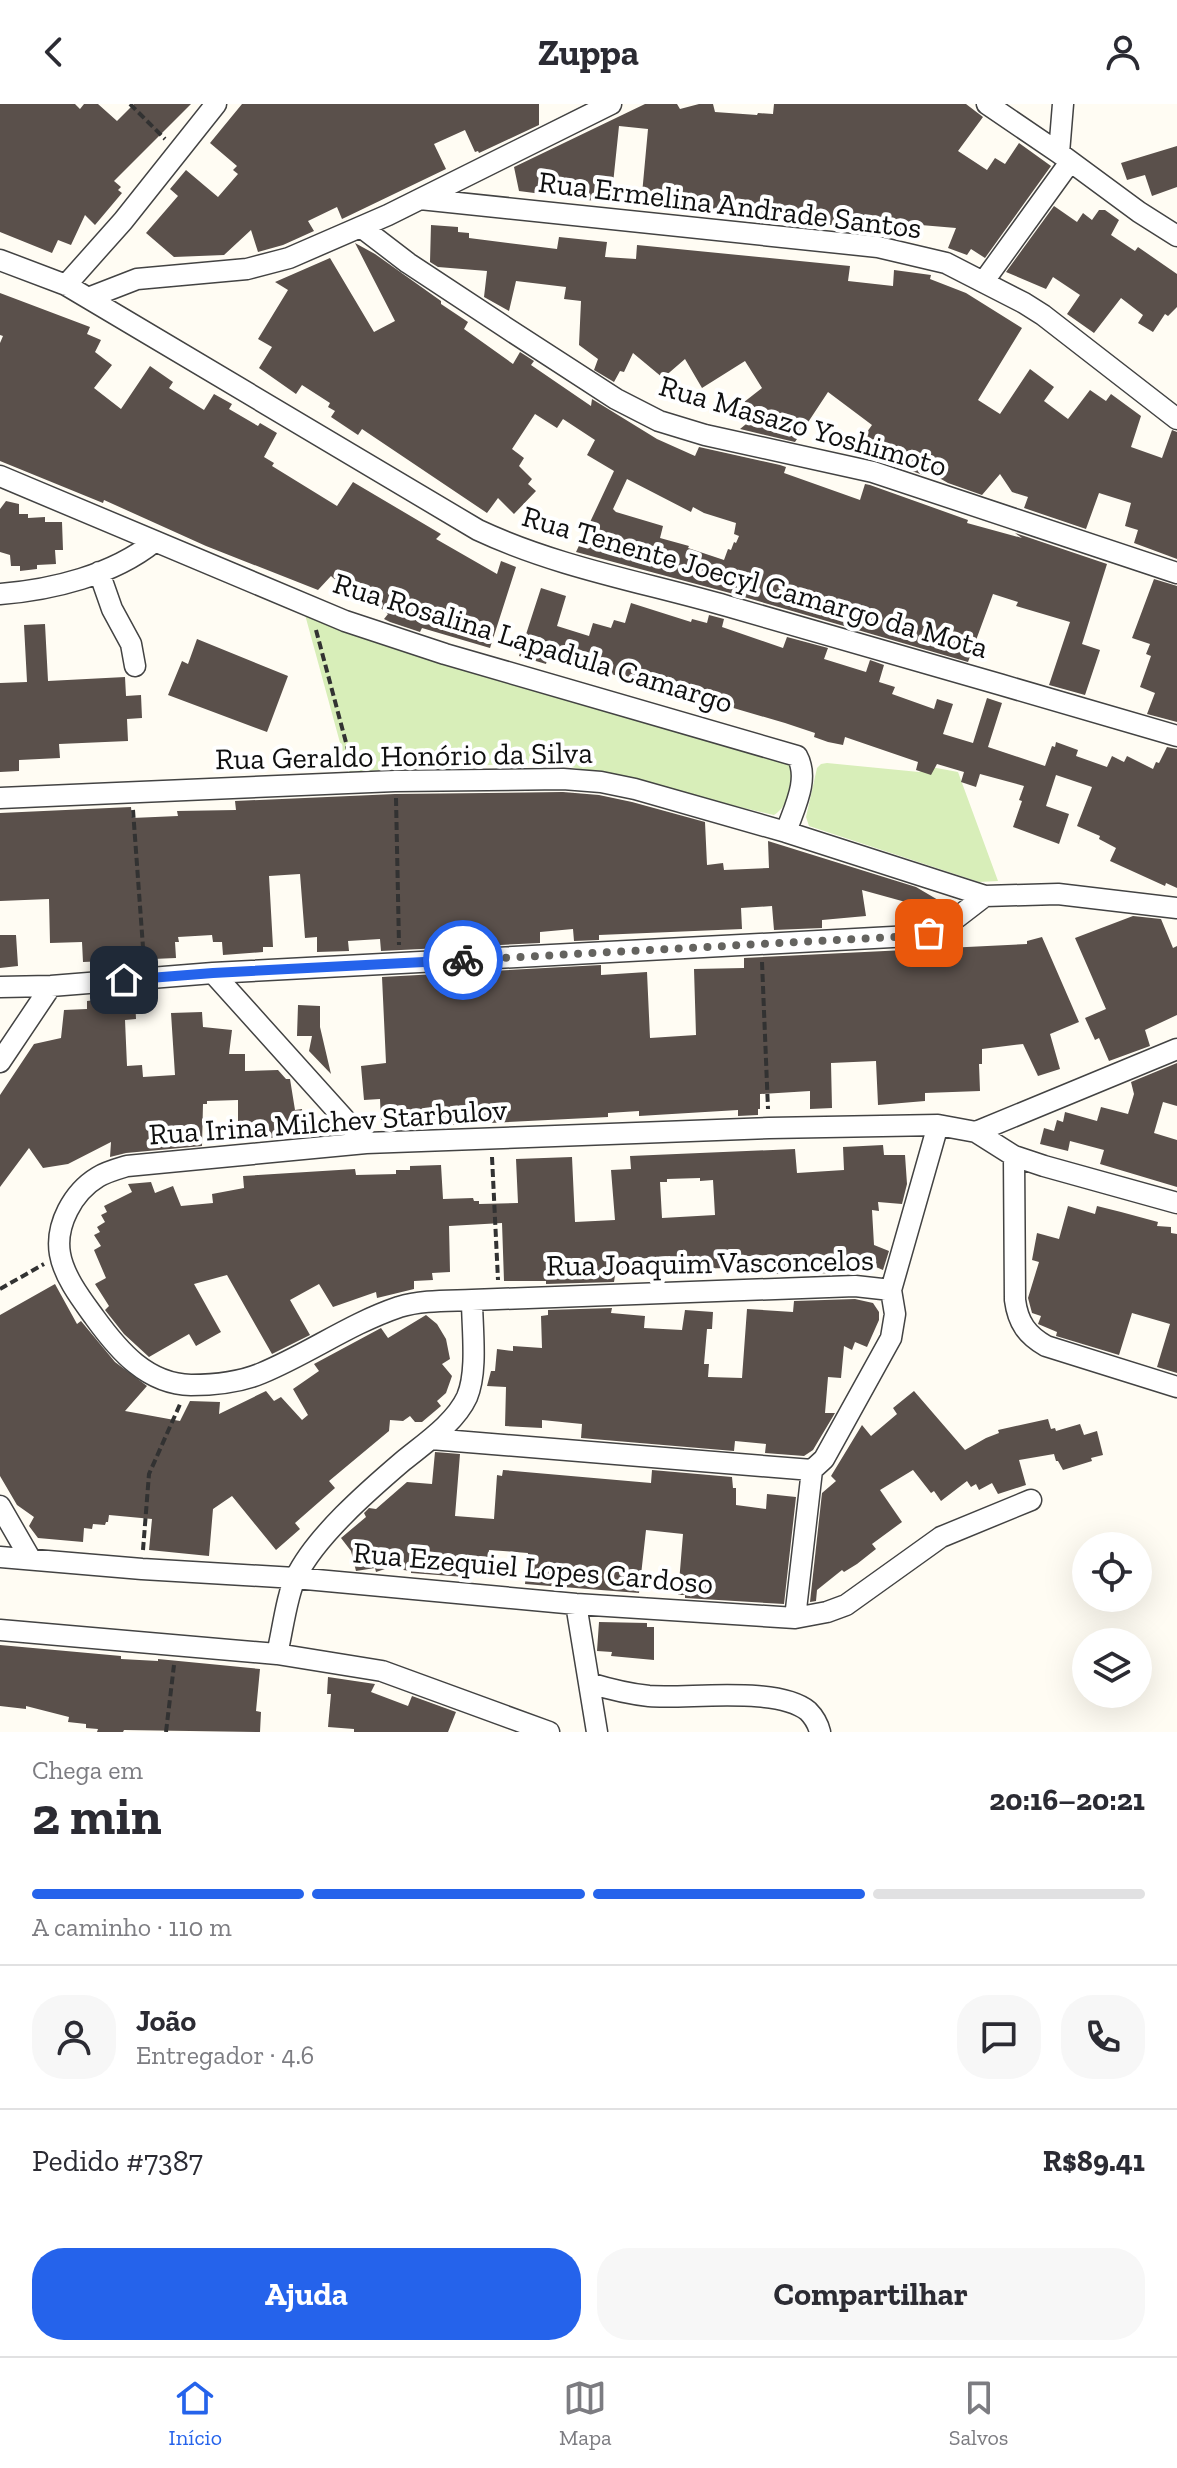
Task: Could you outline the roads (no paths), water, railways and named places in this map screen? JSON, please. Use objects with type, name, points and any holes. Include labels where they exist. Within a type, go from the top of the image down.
[{"type":"street","points":[[66,285],[97,252],[216,104]]},
{"type":"street","points":[[88,298],[137,279],[269,265],[361,227],[611,104]]},
{"type":"street","points":[[987,104],[1177,236]]},
{"type":"street","points":[[984,281],[1064,158],[1063,104]]},
{"type":"street","name":"Rua Ermelina Andrade Santos","points":[[420,199],[878,247],[946,263],[1043,315],[1177,419]]},
{"type":"street","name":"Rua Masazo Yoshimoto","points":[[361,227],[408,263],[505,327],[616,399],[659,421],[705,435],[873,472],[1177,573]]},
{"type":"street","name":"Rua Tenente Joecyl Camargo da Mota","points":[[0,260],[66,285],[478,530],[517,549],[971,675],[1177,736]]},
{"type":"street","name":"Rua Rosalina Lapadula Camargo","points":[[0,476],[345,621],[445,654],[797,756],[803,781],[786,832]]},
{"type":"street","points":[[0,594],[49,587],[99,572],[134,558],[154,542]]},
{"type":"street","points":[[99,572],[112,609],[131,644],[135,666]]},
{"type":"street","name":"Rua Geraldo Honório da Silva","points":[[0,798],[395,781],[563,779],[601,782],[786,832],[985,896],[1058,894],[1177,908]]},
{"type":"street","points":[[0,987],[911,936],[946,926],[985,896]]},
{"type":"street","points":[[213,973],[366,1143]]},
{"type":"street","points":[[0,1062],[51,986]]},
{"type":"street","points":[[976,1132],[1177,1049]]},
{"type":"street","points":[[891,1290],[938,1125]]},
{"type":"street","name":"Rua Irina Milchev Starbulov","points":[[472,1300],[403,1306],[337,1333],[260,1375],[228,1382],[188,1385],[160,1379],[135,1364],[116,1346],[81,1299],[60,1255],[60,1232],[69,1207],[82,1189],[100,1176],[127,1166],[366,1143],[769,1128],[938,1125],[976,1132],[1014,1156],[1177,1203]]},
{"type":"street","points":[[1014,1156],[1015,1300],[1023,1328],[1046,1346],[1177,1387]]},
{"type":"street","name":"Rua Joaquim Vasconcelos","points":[[472,1300],[855,1286],[891,1290],[895,1314],[891,1338],[824,1459],[812,1470]]},
{"type":"street","points":[[277,1654],[295,1578],[321,1540],[372,1487],[431,1439],[467,1397],[472,1378],[472,1300]]},
{"type":"street","points":[[431,1439],[812,1470],[795,1618]]},
{"type":"street","name":"Rua Ezequiel Lopes Cardoso","points":[[0,1557],[295,1578],[576,1604],[795,1618],[846,1605],[941,1537],[1031,1500]]},
{"type":"street","points":[[0,1506],[30,1558]]},
{"type":"street","points":[[576,1604],[597,1732]]},
{"type":"street","points":[[0,1630],[277,1654],[382,1671],[549,1732]]},
{"type":"street","points":[[589,1683],[649,1696],[783,1699],[807,1710],[814,1717],[820,1732]]}]
